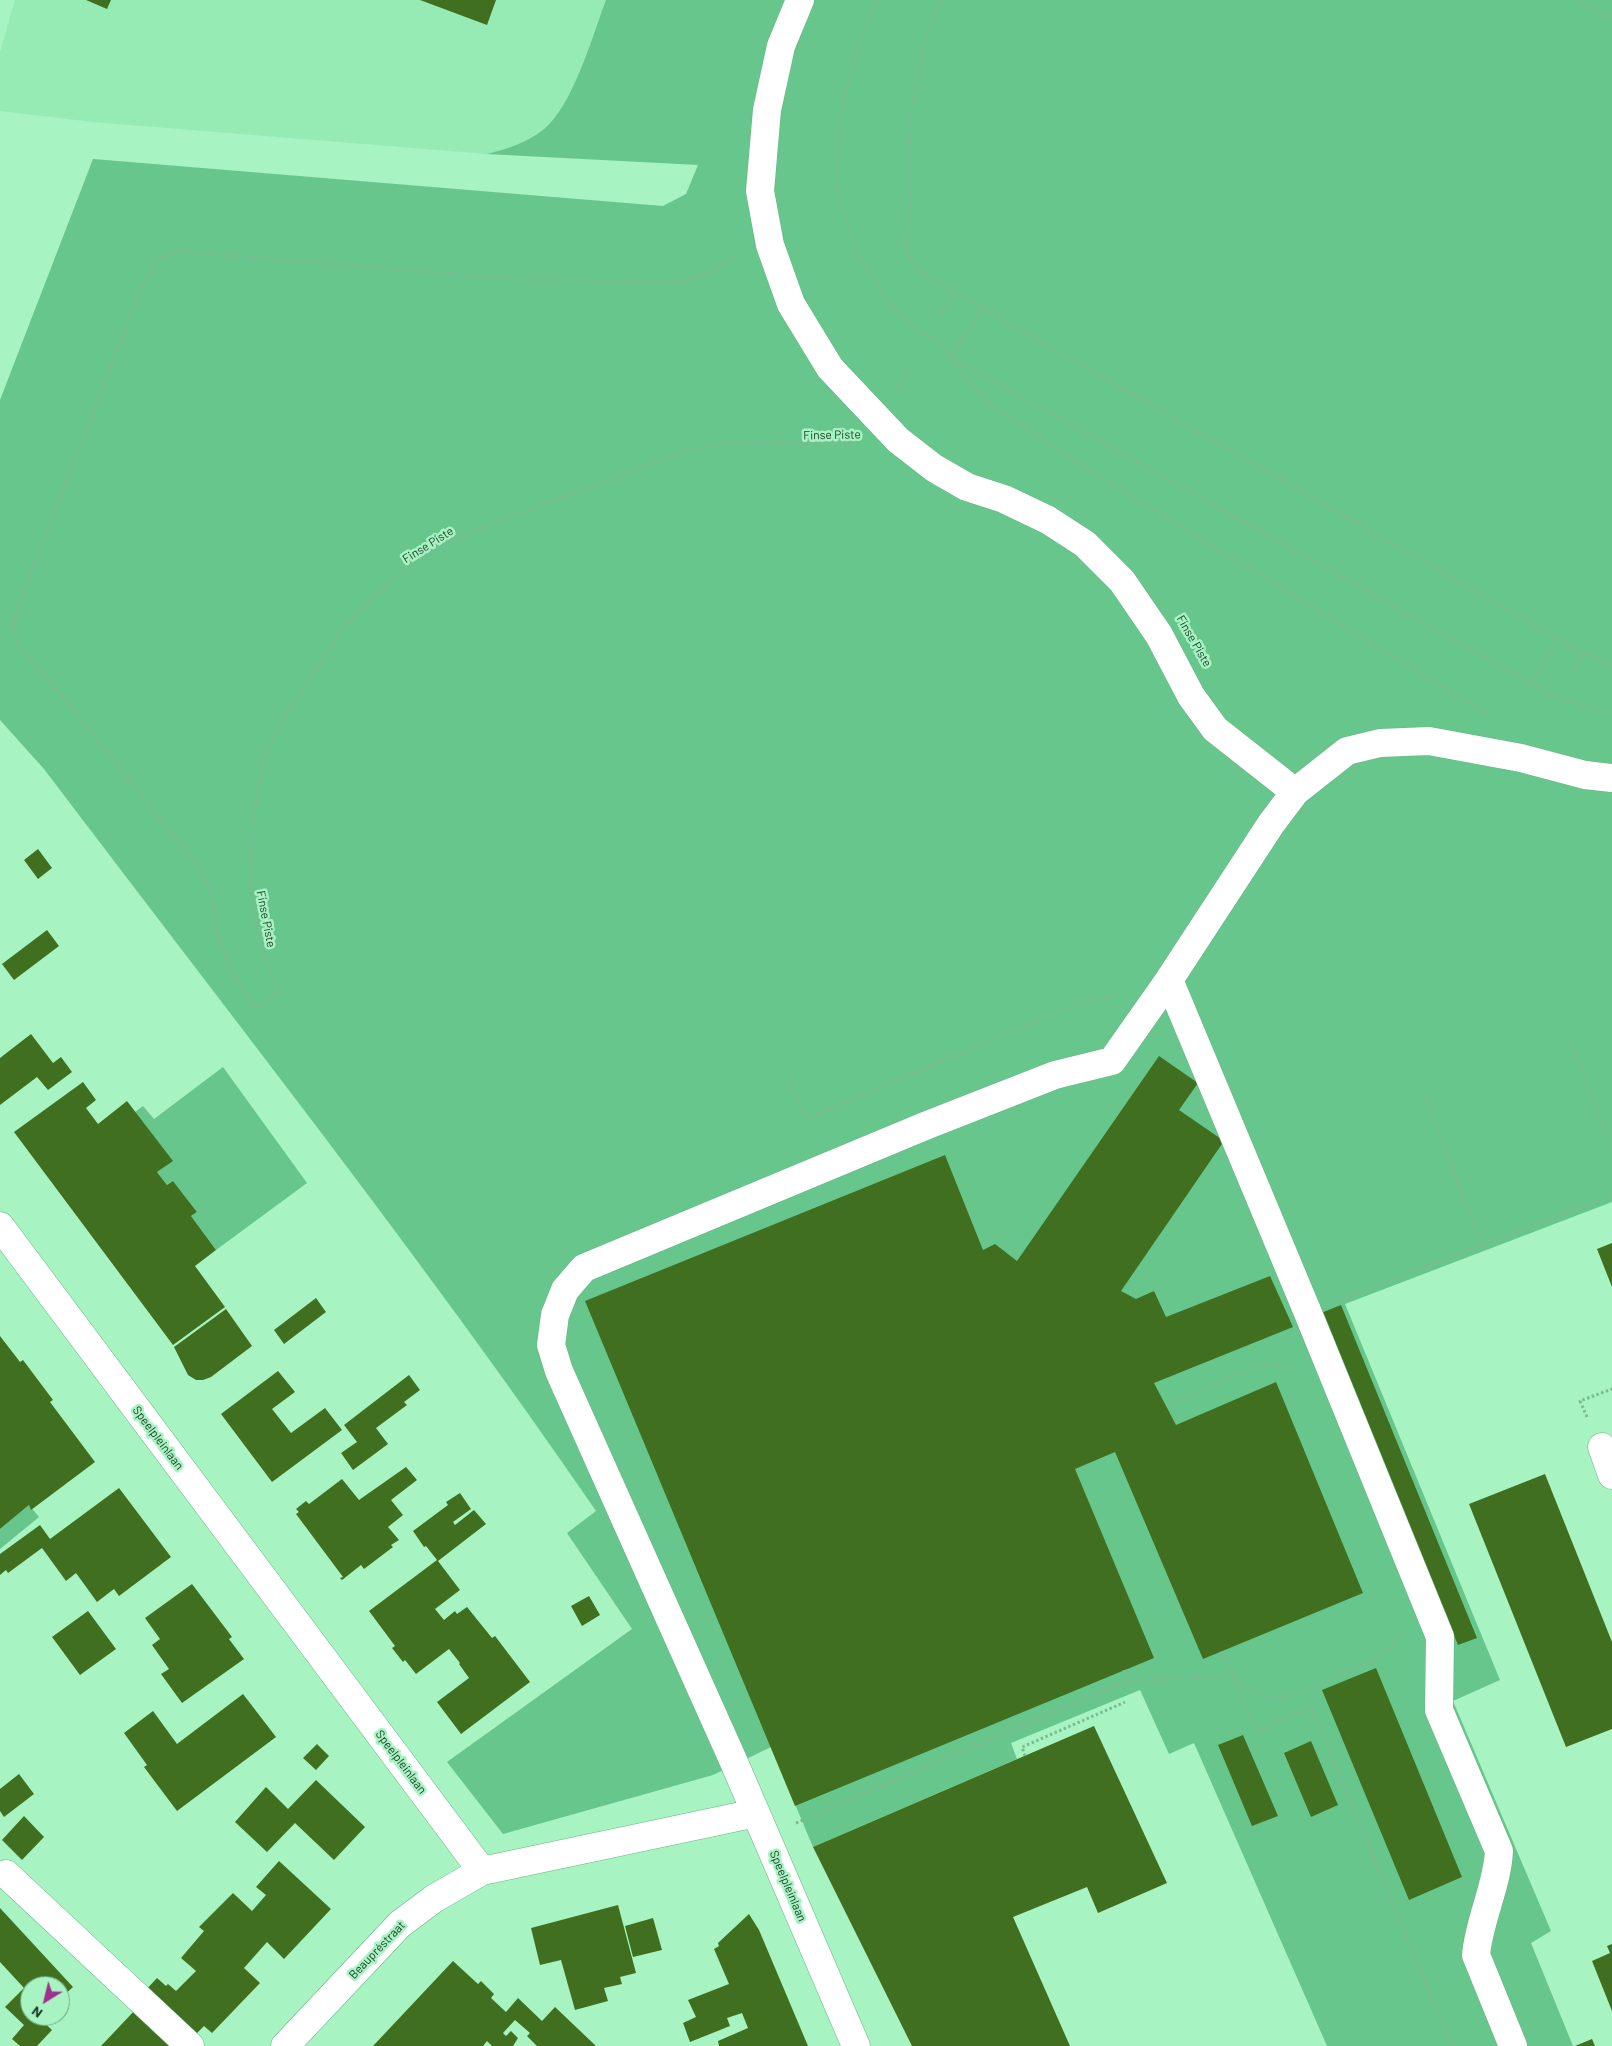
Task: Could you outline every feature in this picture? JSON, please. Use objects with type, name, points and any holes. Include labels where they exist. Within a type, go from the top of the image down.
[{"type":"street","points":[[800,0],[781,46],[767,110],[760,191],[770,245],[791,304],[830,368],[898,440],[934,468],[966,487],[1004,499],[1048,520],[1085,544],[1122,581],[1159,635],[1191,696],[1215,729],[1295,792]]},
{"type":"street","name":"Speelpleinlaan","points":[[856,2046],[762,1825],[559,1371],[551,1345],[555,1315],[565,1290],[584,1268],[916,1129],[1054,1075],[1112,1061],[1169,980],[1271,824],[1295,792],[1347,751],[1380,743],[1429,741],[1521,758],[1585,775],[1612,778]]},
{"type":"street","points":[[1169,980],[1308,1313],[1440,1637],[1440,1710],[1499,1851],[1498,1868],[1477,1941],[1476,1955],[1513,2046]]},
{"type":"street","name":"Speelpleinlaan","points":[[0,1226],[482,1870]]},
{"type":"street","points":[[1602,1447],[1612,1475]]},
{"type":"street","points":[[482,1870],[762,1825]]},
{"type":"street","name":"Beaupréstraat","points":[[285,2046],[400,1924],[435,1898],[482,1870]]},
{"type":"street","points":[[6,1874],[190,2046]]},
{"type":"path","points":[[877,0],[862,33],[841,110],[836,186],[856,252],[892,308],[935,341],[951,357],[968,382],[990,404],[1068,457],[1505,725],[1521,758]]},
{"type":"path","points":[[940,0],[925,37],[909,123],[910,202],[907,252],[916,268],[1583,653],[1612,665]]},
{"type":"path","points":[[1578,0],[1612,19]]},
{"type":"path","name":"Finse Piste","points":[[738,253],[712,272],[680,282],[502,278],[177,251],[158,258],[141,288],[15,614],[13,627],[18,642],[194,860],[211,888],[216,930],[233,975],[255,1007],[278,993],[260,943],[250,880],[253,818],[264,757],[286,712],[313,671],[342,632],[376,595],[414,562],[451,539],[686,451],[727,443],[852,444],[898,440]]},
{"type":"path","points":[[940,315],[954,291]]},
{"type":"path","points":[[951,357],[983,308]]},
{"type":"path","points":[[951,357],[1531,683],[1562,699],[1612,713]]},
{"type":"path","points":[[1531,683],[1558,638]]},
{"type":"path","points":[[1573,670],[1583,653]]},
{"type":"path","points":[[788,1079],[806,1119],[1075,1005],[1169,980]]},
{"type":"path","points":[[1571,1040],[1612,1150]]},
{"type":"path","points":[[1424,1096],[1482,1245]]},
{"type":"path","points":[[1308,1313],[1612,1195]]},
{"type":"path","points":[[1166,1405],[1254,1367],[1271,1364],[1289,1367],[1296,1371]]},
{"type":"path","points":[[762,1825],[1126,1681],[1233,1676],[1245,1687],[1261,1695],[1278,1697],[1295,1694],[1376,1659],[1391,1649],[1404,1627]]},
{"type":"path","points":[[1220,1652],[1233,1676],[1257,1732],[1311,1707]]},
{"type":"path","points":[[1124,1670],[1126,1681]]},
{"type":"path","points":[[1304,1690],[1452,2046]]},
{"type":"path","points":[[1025,1756],[1022,1747],[1125,1702]]},
{"type":"shaded area","points":[[15,0],[768,0],[545,157],[93,122],[0,111],[0,52]]},
{"type":"shaded area","points":[[606,0],[1612,0],[1612,1202],[1345,1304],[1500,1680],[1453,1701],[1551,1931],[1531,1943],[1573,2046],[1327,2046],[1194,1743],[1169,1754],[1140,1690],[1011,1743],[1017,1759],[813,1847],[771,1747],[713,1775],[503,1834],[447,1762],[632,1629],[567,1533],[596,1511],[463,1322],[394,1229],[44,769],[0,720],[0,400],[93,159],[663,206],[686,194],[698,165],[487,154],[509,148],[530,139],[554,119],[564,105],[580,70]]},
{"type":"shaded area","points":[[223,1067],[307,1183],[216,1250],[191,1216],[197,1212],[173,1181],[167,1185],[157,1172],[172,1161],[135,1112],[143,1106],[154,1119]]},
{"type":"shaded area","points":[[29,1505],[39,1517],[0,1549],[0,1529]]},
{"type":"building","points":[[86,0],[111,0],[107,9]]},
{"type":"building","points":[[420,0],[496,0],[487,25]]},
{"type":"building","points":[[38,849],[52,868],[38,879],[24,860]]},
{"type":"building","points":[[47,930],[59,946],[14,980],[2,964]]},
{"type":"building","points":[[31,1034],[53,1063],[61,1057],[72,1072],[48,1090],[37,1077],[0,1105],[0,1058]]},
{"type":"building","points":[[1159,1056],[1198,1083],[1179,1110],[1224,1141],[1121,1291],[1136,1299],[1154,1291],[1166,1317],[1270,1276],[1293,1327],[1154,1383],[1176,1425],[1276,1382],[1363,1593],[1203,1659],[1115,1452],[1075,1469],[1154,1658],[795,1806],[585,1301],[945,1155],[983,1250],[995,1244],[1017,1261]]},
{"type":"building","points":[[83,1082],[96,1100],[86,1108],[98,1124],[127,1101],[173,1161],[157,1172],[167,1185],[173,1181],[197,1212],[191,1216],[216,1250],[195,1266],[225,1307],[173,1345],[14,1132]]},
{"type":"building","points":[[1612,1243],[1612,1287],[1597,1249]]},
{"type":"building","points":[[316,1298],[326,1312],[284,1344],[274,1330]]},
{"type":"building","points":[[1341,1305],[1477,1638],[1458,1645],[1321,1313]]},
{"type":"building","points":[[226,1309],[252,1346],[211,1377],[196,1380],[188,1375],[174,1347]]},
{"type":"building","points":[[0,1336],[20,1362],[23,1360],[53,1400],[50,1402],[95,1462],[31,1510],[29,1505],[0,1529]]},
{"type":"building","points":[[278,1371],[295,1392],[272,1409],[291,1433],[325,1408],[342,1430],[272,1482],[221,1414]]},
{"type":"building","points":[[409,1375],[420,1390],[404,1402],[407,1405],[376,1428],[388,1444],[353,1470],[341,1453],[357,1442],[344,1425]]},
{"type":"building","points":[[406,1467],[417,1480],[391,1500],[403,1515],[388,1527],[399,1540],[391,1545],[393,1547],[364,1569],[361,1565],[342,1580],[340,1578],[343,1577],[296,1514],[299,1512],[296,1509],[306,1501],[309,1504],[342,1479],[359,1500]]},
{"type":"building","points":[[1545,1474],[1612,1642],[1612,1729],[1566,1747],[1469,1504]]},
{"type":"building","points":[[119,1488],[171,1557],[119,1596],[114,1589],[97,1602],[76,1573],[66,1581],[42,1548],[8,1573],[6,1570],[0,1575],[0,1554],[40,1525],[50,1539]]},
{"type":"building","points":[[460,1493],[471,1509],[453,1522],[455,1525],[474,1510],[486,1524],[438,1561],[460,1590],[435,1609],[444,1620],[455,1611],[457,1614],[467,1607],[492,1638],[495,1636],[530,1682],[461,1734],[437,1702],[469,1678],[460,1663],[449,1649],[416,1674],[392,1648],[395,1646],[369,1611],[437,1560],[426,1546],[424,1547],[413,1531],[448,1505],[446,1502]]},
{"type":"building","points":[[192,1584],[232,1637],[229,1639],[244,1659],[182,1703],[161,1674],[169,1669],[152,1645],[160,1639],[145,1618]]},
{"type":"building","points":[[589,1596],[600,1615],[582,1626],[571,1606]]},
{"type":"building","points":[[88,1611],[116,1649],[80,1675],[52,1637]]},
{"type":"building","points":[[1376,1668],[1462,1877],[1409,1900],[1322,1690]]},
{"type":"building","points":[[243,1694],[276,1737],[177,1811],[144,1767],[147,1765],[124,1733],[153,1711],[177,1744]]},
{"type":"building","points":[[1094,1726],[1167,1883],[1098,1913],[1087,1887],[1013,1917],[1070,2046],[912,2046],[813,1847]]},
{"type":"building","points":[[1243,1735],[1278,1816],[1252,1826],[1218,1745]]},
{"type":"building","points":[[1311,1741],[1338,1805],[1311,1817],[1284,1753]]},
{"type":"building","points":[[317,1744],[329,1756],[316,1770],[303,1758]]},
{"type":"building","points":[[19,1774],[34,1794],[4,1817],[0,1811],[0,1789]]},
{"type":"building","points":[[316,1780],[365,1827],[334,1860],[295,1823],[267,1852],[235,1822],[266,1787],[288,1809]]},
{"type":"building","points":[[24,1816],[44,1837],[22,1860],[2,1840]]},
{"type":"building","points":[[279,1861],[331,1909],[284,1959],[267,1942],[244,1968],[260,1983],[212,2033],[204,2026],[192,2038],[143,1993],[157,1978],[166,1986],[168,1984],[176,1991],[196,1971],[181,1958],[204,1931],[199,1927],[233,1893],[252,1911],[266,1895],[256,1887]]},
{"type":"building","points":[[618,1905],[636,1973],[620,1977],[622,1984],[604,1988],[608,2001],[575,2010],[561,1960],[540,1965],[531,1928]]},
{"type":"building","points":[[0,1908],[63,1976],[20,1976],[20,1984],[0,1962]]},
{"type":"building","points":[[749,1914],[759,1930],[808,2046],[719,2046],[718,2041],[748,2028],[742,2013],[727,2018],[730,2026],[690,2042],[683,2023],[696,2017],[688,2000],[729,1984],[714,1949]]},
{"type":"building","points":[[653,1918],[662,1950],[633,1957],[625,1926]]},
{"type":"building","points":[[1612,1944],[1612,2011],[1592,1961],[1610,1953],[1607,1946]]},
{"type":"building","points":[[453,1961],[478,1984],[481,1981],[494,1994],[491,1998],[506,2012],[518,1998],[542,2021],[555,2007],[596,2046],[537,2046],[527,2036],[530,2033],[515,2020],[503,2033],[506,2036],[511,2031],[518,2038],[513,2046],[492,2046],[487,2041],[483,2046],[373,2046]]},
{"type":"building","points":[[20,1992],[20,2021],[5,2007]]},
{"type":"building","points":[[137,2008],[176,2046],[101,2046]]},
{"type":"building","points":[[23,2026],[48,2026],[52,2030],[37,2046],[20,2046],[12,2039]]},
{"type":"building","points":[[1592,2039],[1595,2046],[1575,2046]]}]
